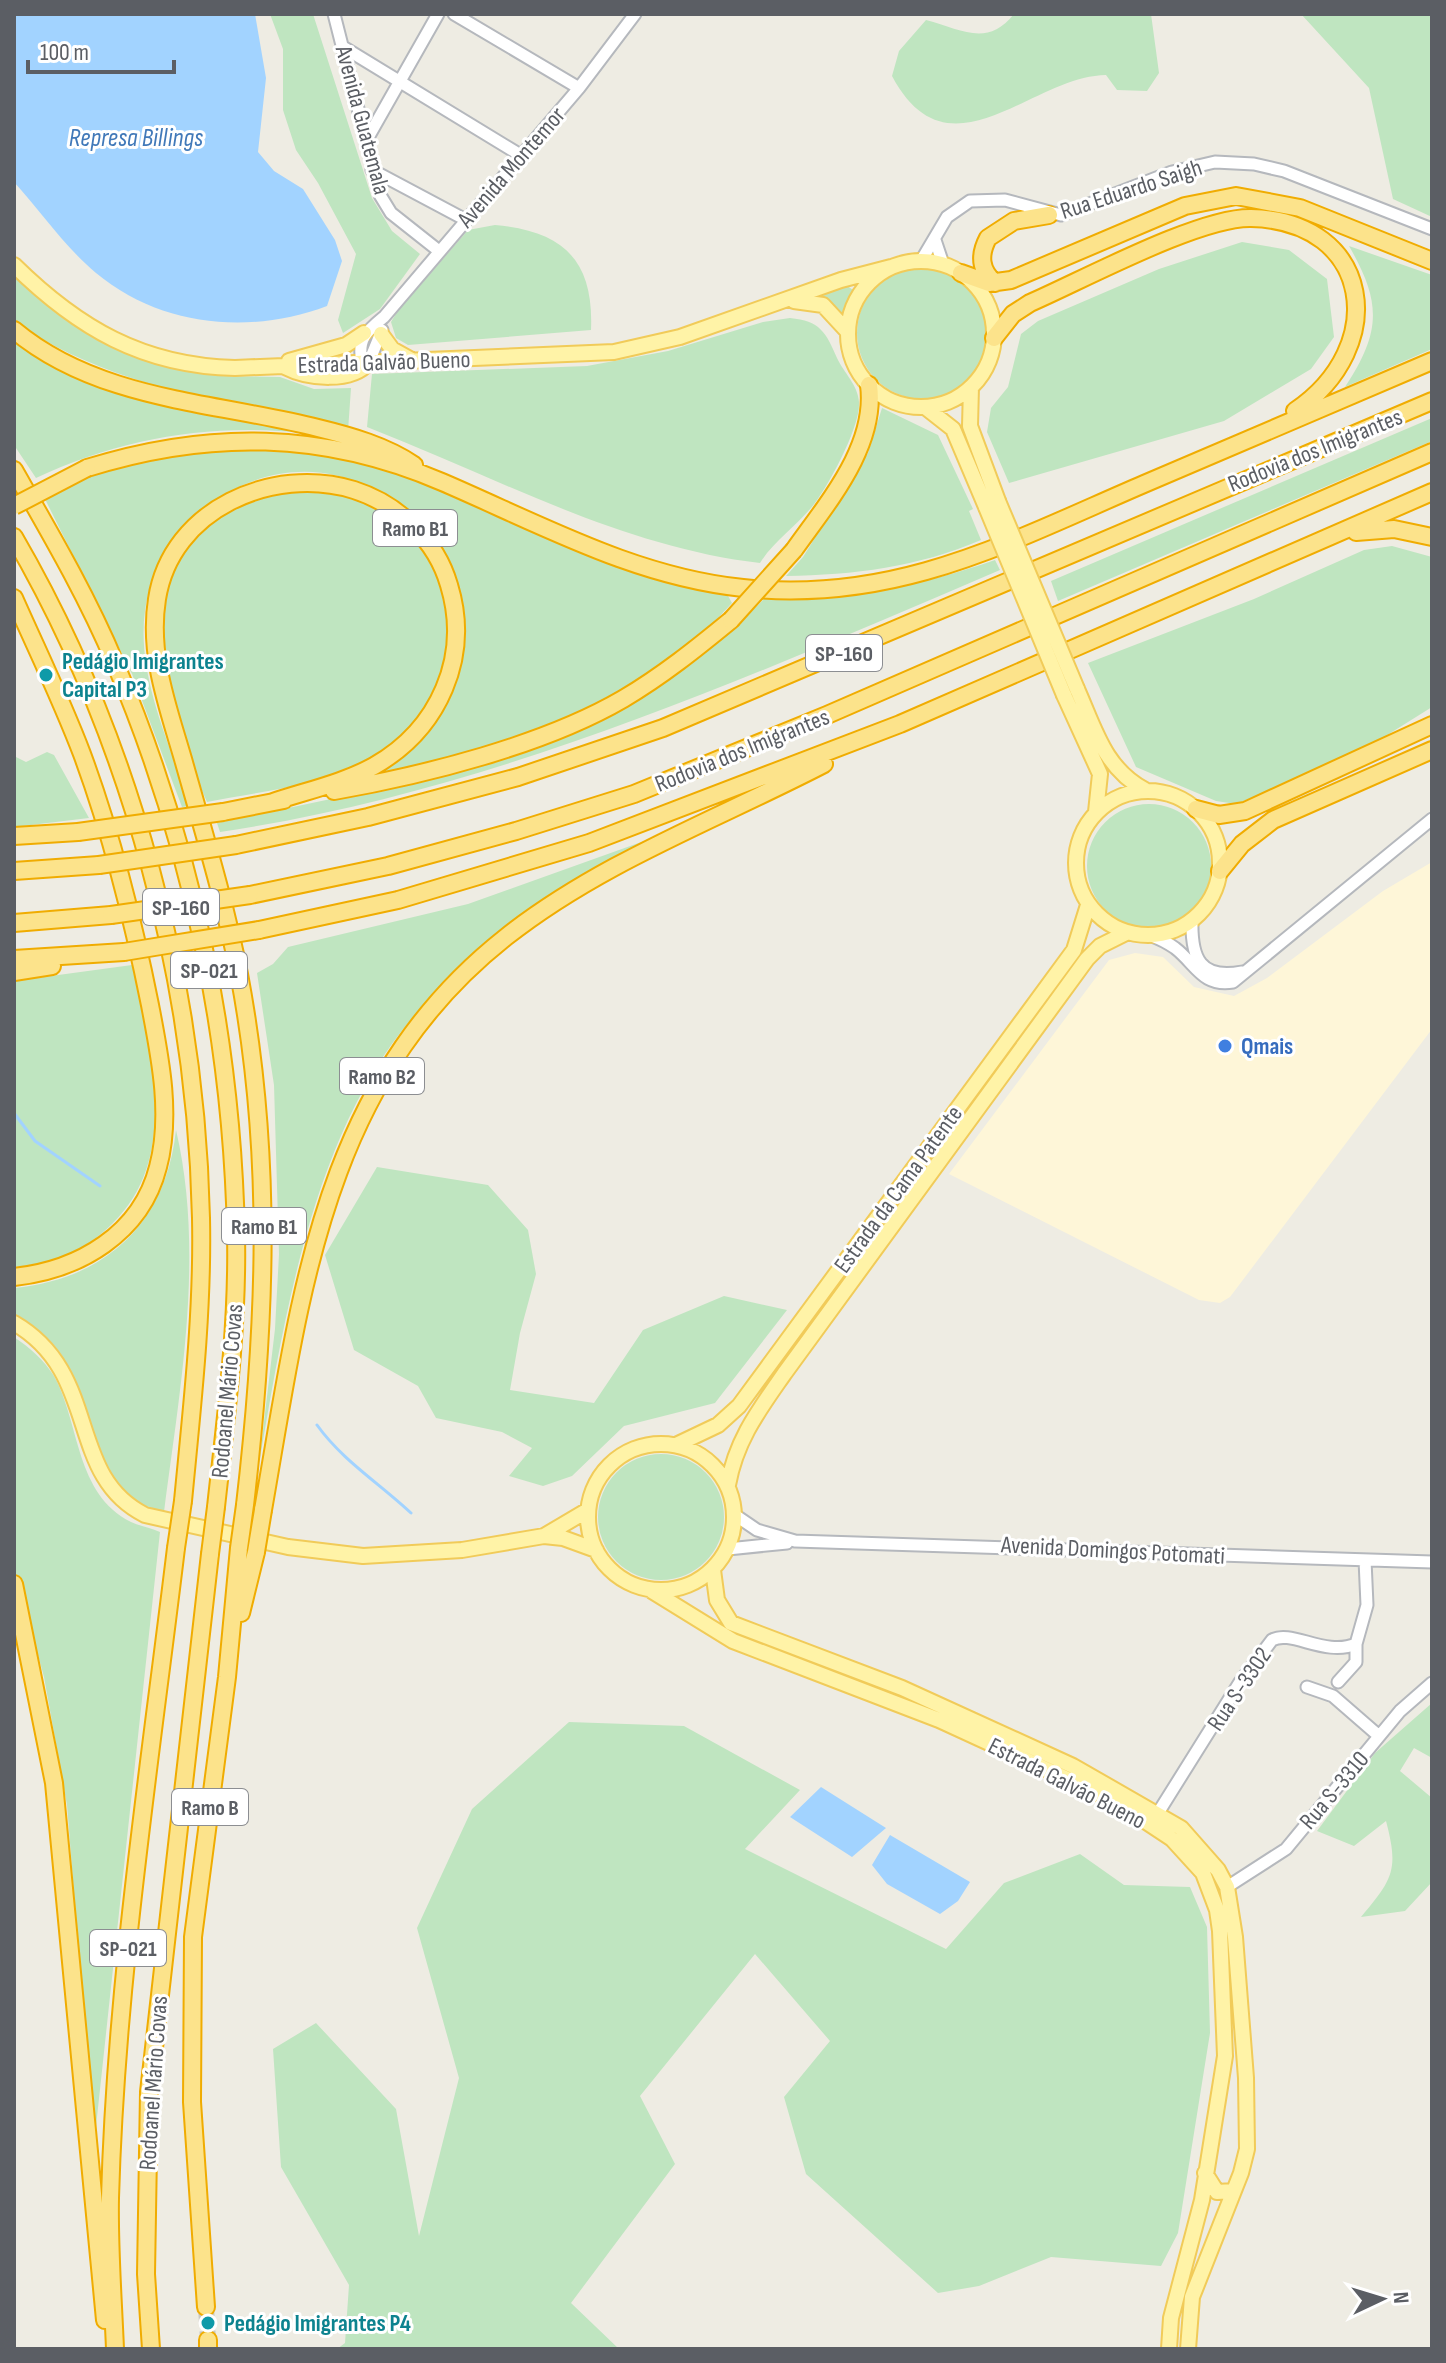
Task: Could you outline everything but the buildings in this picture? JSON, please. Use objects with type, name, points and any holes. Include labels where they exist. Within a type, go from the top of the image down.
[{"type":"highway","points":[[961,273],[995,283],[1011,280],[1185,206],[1236,196],[1300,208],[1432,261]]},
{"type":"highway","points":[[995,283],[984,270],[982,262],[988,238],[1014,221],[1049,215]]},
{"type":"highway","points":[[994,338],[1013,314],[1030,303],[1200,228],[1250,218],[1281,221],[1308,231],[1330,246],[1345,267],[1352,288],[1357,325],[1351,349],[1335,377],[1315,398],[1264,432]]},
{"type":"highway","points":[[14,330],[58,359],[108,382],[343,434],[410,461],[437,480]]},
{"type":"highway","points":[[14,506],[87,468],[178,445],[249,439],[323,447],[437,480],[627,562],[684,578],[743,588],[843,587],[927,573],[973,558],[1432,361]]},
{"type":"highway","points":[[14,836],[78,832],[223,812],[427,771],[572,723],[624,698],[731,620],[794,550],[861,445],[871,418],[869,385]]},
{"type":"highway","name":"Rodovia dos Imigrantes","points":[[14,871],[99,865],[236,845],[368,817],[518,777],[663,728],[1432,401]]},
{"type":"highway","name":"Rodovia dos Imigrantes","points":[[14,923],[111,915],[250,895],[388,866],[634,794],[827,715],[1432,452]]},
{"type":"highway","name":"Rodoanel Mário Covas","points":[[14,470],[89,605],[132,704],[163,793],[209,967],[227,1092],[236,1235],[232,1359],[149,2092],[146,2258],[151,2349]]},
{"type":"highway","name":"Ramo B1","points":[[247,1550],[245,1505],[264,1315],[264,1192],[257,1097],[238,967],[156,659],[156,601],[165,572],[187,536],[231,500],[291,482],[352,489],[407,520],[437,556],[454,602],[454,659],[437,706],[402,747],[351,776],[273,802]]},
{"type":"highway","points":[[14,959],[118,952],[259,930],[412,896],[576,848],[900,724],[1432,492]]},
{"type":"highway","points":[[1335,535],[1394,529],[1432,537]]},
{"type":"highway","name":"Rodoanel Mário Covas","points":[[14,537],[83,676],[120,771],[153,885],[180,1004],[197,1133],[201,1219],[195,1367],[183,1501],[136,1874],[114,2102],[110,2201],[114,2349]]},
{"type":"highway","points":[[14,598],[81,751],[123,881],[153,1023],[165,1130],[151,1189],[117,1233],[88,1256],[66,1268],[14,1277]]},
{"type":"highway","name":"Ramo B2","points":[[227,1677],[247,1550],[263,1510],[321,1218],[369,1100],[386,1067],[425,1014],[507,936],[554,904],[666,841],[900,724]]},
{"type":"highway","points":[[1196,809],[1219,815],[1245,811],[1432,725]]},
{"type":"highway","points":[[1220,871],[1242,844],[1273,820],[1432,750]]},
{"type":"highway","points":[[14,972],[83,962],[118,952]]},
{"type":"highway","points":[[14,1584],[54,1783],[100,2291],[114,2349]]},
{"type":"highway","points":[[14,1616],[27,1640]]},
{"type":"highway","name":"Ramo B","points":[[206,2307],[192,2102],[193,1937],[227,1677]]},
{"type":"main road","points":[[921,261],[943,264],[961,273],[986,301],[994,338],[988,364],[971,387],[949,402],[925,407],[894,402],[869,385],[854,363],[848,332],[851,313],[863,290],[891,267],[921,261]]},
{"type":"main road","name":"Estrada Galvão Bueno","points":[[14,265],[68,314],[133,349],[172,361],[212,367],[281,365],[302,374],[346,375],[361,371],[366,362],[614,352],[680,337],[841,280],[891,267]]},
{"type":"main road","name":"Estrada Galvão Bueno","points":[[777,303],[809,301],[823,305],[848,332]]},
{"type":"main road","points":[[281,365],[298,356],[346,345],[364,333]]},
{"type":"main road","points":[[381,334],[392,349],[413,361]]},
{"type":"main road","points":[[971,387],[970,426],[992,504]]},
{"type":"main road","points":[[925,407],[953,429],[992,504],[1071,692],[1100,774],[1096,812]]},
{"type":"main road","points":[[1071,692],[1112,765],[1128,781],[1145,790],[1173,795],[1196,809],[1214,837],[1220,871],[1210,898],[1192,920],[1173,931],[1152,936],[1126,933],[1105,922],[1088,905],[1077,882],[1075,857],[1081,833],[1096,812],[1118,796],[1145,790]]},
{"type":"main road","name":"Estrada da Cama Patente","points":[[676,1445],[718,1425],[739,1406],[1074,950],[1088,905]]},
{"type":"main road","name":"Estrada da Cama Patente","points":[[728,1485],[732,1460],[744,1432],[784,1374],[1087,959],[1100,946],[1126,933]]},
{"type":"main road","points":[[14,1323],[42,1343],[63,1369],[105,1480],[124,1503],[145,1515],[296,1548],[363,1556],[462,1550],[544,1536],[563,1538],[596,1550]]},
{"type":"main road","points":[[646,1445],[676,1445],[706,1459],[728,1485],[735,1515],[728,1549],[713,1570],[685,1587],[652,1591],[624,1581],[596,1550],[589,1531],[588,1510],[597,1481],[618,1458],[646,1445]]},
{"type":"main road","points":[[544,1536],[588,1510]]},
{"type":"main road","name":"Estrada Galvão Bueno","points":[[713,1570],[717,1600],[731,1623],[1011,1735],[1158,1813],[1195,1841],[1227,1887],[1235,1937],[1247,2149],[1234,2191],[1192,2297],[1188,2349]]},
{"type":"main road","name":"Estrada Galvão Bueno","points":[[652,1591],[733,1641],[953,1726],[1113,1800],[1172,1839],[1203,1873],[1217,1910],[1227,2031],[1194,2234],[1173,2306],[1169,2349]]},
{"type":"main road","points":[[1215,2113],[1225,2104],[1233,2103],[1247,2118]]},
{"type":"main road","points":[[1205,2172],[1217,2192],[1234,2191]]},
{"type":"street","name":"Avenida Guatemala","points":[[334,14],[372,170],[391,213],[439,251]]},
{"type":"street","points":[[366,141],[438,14]]},
{"type":"street","points":[[454,14],[579,88]]},
{"type":"street","name":"Avenida Montemor","points":[[364,333],[384,317],[522,156],[579,88],[631,15]]},
{"type":"street","points":[[343,47],[522,156]]},
{"type":"street","name":"Rua Eduardo Saigh","points":[[921,261],[953,212],[978,199],[1005,200],[1049,215],[1079,211],[1187,167],[1227,161],[1284,171],[1432,229]]},
{"type":"street","points":[[372,170],[466,220]]},
{"type":"street","points":[[935,240],[937,254],[943,264]]},
{"type":"street","name":"Avenida Montemor","points":[[366,362],[381,334],[384,317]]},
{"type":"street","points":[[364,333],[360,345],[366,362]]},
{"type":"street","points":[[1152,936],[1176,949],[1209,980],[1233,982],[1432,819]]},
{"type":"street","points":[[1192,920],[1192,940],[1200,962],[1220,974],[1247,971]]},
{"type":"street","name":"Avenida Domingos Potomati","points":[[735,1515],[757,1530],[795,1541]]},
{"type":"street","name":"Avenida Domingos Potomati","points":[[728,1549],[795,1541],[994,1544],[1432,1562]]},
{"type":"street","points":[[1338,1682],[1354,1668],[1356,1644],[1367,1605],[1365,1560]]},
{"type":"street","name":"Rua S-3302","points":[[1158,1813],[1240,1682],[1272,1640],[1287,1636],[1308,1645],[1325,1647],[1356,1644]]},
{"type":"street","name":"Rua S-3310","points":[[1227,1887],[1286,1849],[1400,1711],[1432,1683]]},
{"type":"street","points":[[1307,1687],[1333,1696],[1379,1736]]},
{"type":"shaded area","points":[[1432,862],[1432,1029],[1230,1297],[1220,1303],[1199,1300],[949,1174],[1109,960],[1135,953],[1163,957],[1194,987],[1234,996],[1267,978],[1383,891]]},
{"type":"green space","points":[[270,14],[313,14],[372,198],[392,231],[420,254],[380,309],[343,333],[338,320],[356,254],[318,183],[296,150],[283,110],[283,49]]},
{"type":"green space","points":[[1014,14],[1151,14],[1159,73],[1147,91],[1117,90],[1106,75],[1078,80],[992,116],[965,123],[939,121],[914,107],[892,76],[899,51],[926,20],[962,31],[984,33],[994,31]]},
{"type":"green space","points":[[1301,14],[1432,14],[1432,217],[1393,199],[1369,88]]},
{"type":"green space","points":[[495,225],[540,234],[570,254],[587,285],[591,330],[408,345],[396,338],[391,322],[397,312],[468,230]]},
{"type":"green space","points":[[1242,242],[1289,250],[1327,279],[1334,337],[1311,369],[1224,421],[1009,483],[987,432],[991,408],[1008,387],[1021,334],[1038,321],[1159,269]]},
{"type":"green space","points":[[1349,246],[1432,275],[1432,349],[1345,387],[1365,350],[1373,317],[1367,284]]},
{"type":"green space","points":[[923,267],[948,272],[969,287],[984,308],[989,333],[984,358],[969,379],[948,394],[923,399],[898,394],[877,379],[862,358],[857,333],[862,308],[877,287],[898,272]]},
{"type":"green space","points":[[14,276],[77,327],[113,347],[155,363],[220,376],[280,377],[314,389],[351,388],[348,431],[175,391],[92,363],[14,321]]},
{"type":"green space","points":[[846,285],[853,290],[843,318],[831,303],[812,297]]},
{"type":"green space","points":[[790,318],[821,329],[856,390],[858,413],[842,457],[818,499],[760,563],[708,555],[609,526],[367,427],[372,374],[587,366],[668,351],[763,322]]},
{"type":"green space","points":[[14,338],[43,357],[304,433],[234,430],[167,437],[101,453],[36,478],[14,445]]},
{"type":"green space","points":[[882,408],[938,435],[973,509],[969,511],[981,540],[934,557],[885,568],[786,576],[803,557],[868,453]]},
{"type":"green space","points":[[1432,418],[1432,441],[1058,601],[1051,581]]},
{"type":"green space","points":[[204,446],[309,450],[396,472],[615,565],[687,587],[727,594],[732,603],[693,642],[649,674],[602,701],[499,743],[340,786],[372,774],[448,693],[449,572],[398,514],[370,488],[334,475],[297,472],[260,479],[227,493],[197,515],[172,543],[155,575],[145,611],[144,636],[150,685],[190,806],[182,807],[132,674],[43,495],[107,467]]},
{"type":"green space","points":[[307,486],[364,501],[382,510],[410,533],[430,562],[442,594],[447,628],[444,662],[433,694],[415,724],[388,749],[368,761],[347,771],[301,784],[207,802],[177,724],[166,683],[161,643],[163,604],[174,567],[195,534],[230,505],[257,495]]},
{"type":"green space","points":[[1392,546],[1432,557],[1432,707],[1376,742],[1322,769],[1236,804],[1216,801],[1136,767],[1088,663],[1254,599],[1364,550]]},
{"type":"green space","points":[[995,560],[1000,570],[810,651],[618,726],[422,789],[322,813],[220,832],[217,823],[345,796],[555,737],[746,617],[765,598],[882,590]]},
{"type":"green space","points":[[47,752],[54,755],[89,818],[14,827],[14,756],[26,762]]},
{"type":"green space","points":[[1149,804],[1173,809],[1193,822],[1206,842],[1211,866],[1206,890],[1193,910],[1173,923],[1149,928],[1125,923],[1105,910],[1092,890],[1087,866],[1092,842],[1105,822],[1125,809]]},
{"type":"green space","points":[[686,826],[461,970],[413,1017],[374,1071],[343,1132],[318,1196],[298,1264],[259,1464],[275,1329],[279,1254],[274,1085],[257,973],[273,964],[288,947],[468,904]]},
{"type":"green space","points":[[132,965],[152,1066],[155,1100],[154,1134],[147,1166],[134,1196],[113,1223],[91,1242],[55,1259],[14,1267],[14,981]]},
{"type":"green space","points":[[176,1130],[189,1225],[189,1273],[182,1369],[164,1512],[134,1500],[112,1477],[100,1455],[76,1381],[63,1357],[43,1334],[14,1314],[14,1288],[77,1273],[103,1259],[126,1240],[145,1218],[159,1193],[170,1163]]},
{"type":"green space","points":[[377,1167],[488,1185],[528,1230],[536,1274],[520,1333],[510,1390],[594,1403],[643,1330],[724,1296],[787,1310],[715,1403],[624,1426],[572,1476],[543,1486],[509,1476],[532,1448],[502,1432],[436,1418],[418,1386],[354,1350],[325,1255]]},
{"type":"green space","points":[[14,1337],[36,1354],[54,1376],[81,1456],[99,1494],[113,1510],[131,1522],[160,1532],[94,2145],[67,1805],[44,1677],[14,1567]]},
{"type":"green space","points":[[661,1454],[685,1459],[706,1472],[719,1493],[724,1517],[719,1541],[706,1562],[685,1575],[661,1580],[637,1575],[616,1562],[603,1541],[598,1517],[603,1493],[616,1472],[637,1459]]},
{"type":"green space","points":[[1432,1703],[1432,1758],[1414,1748],[1400,1771],[1432,1798],[1432,1882],[1405,1911],[1361,1917],[1380,1893],[1390,1873],[1392,1851],[1386,1821],[1354,1846],[1317,1831],[1375,1753]]},
{"type":"green space","points":[[569,1722],[684,1726],[800,1790],[745,1849],[946,1949],[1004,1883],[1080,1854],[1124,1885],[1190,1887],[1207,1927],[1210,2033],[1178,2233],[1161,2266],[1051,2257],[979,2286],[938,2293],[806,2174],[784,2097],[830,2041],[755,1954],[640,2096],[675,2164],[571,2303],[619,2349],[337,2349],[345,2343],[349,2285],[281,2167],[273,2049],[316,2023],[396,2109],[419,2236],[459,2078],[417,1928],[472,1809]]},
{"type":"water","name":"Represa Billings","points":[[14,14],[255,14],[266,78],[258,152],[274,171],[303,189],[335,240],[342,261],[327,306],[268,321],[207,321],[149,305],[121,291],[85,263],[14,182]]},
{"type":"water","points":[[821,1787],[886,1828],[852,1857],[790,1817]]},
{"type":"water","points":[[890,1835],[970,1882],[958,1901],[940,1914],[887,1884],[872,1865]]},
{"type":"waterway","points":[[14,1113],[35,1141],[100,1186]]},
{"type":"waterway","points":[[317,1425],[349,1460],[411,1513]]},
{"type":"tunnel","points":[[206,2307],[208,2340]]},
{"type":"place","name":"Pedágio Imigrantes Capital P3","points":[[46,675]]},
{"type":"place","name":"Qmais","points":[[1225,1046]]},
{"type":"place","name":"Pedágio Imigrantes P4","points":[[208,2323]]}]
